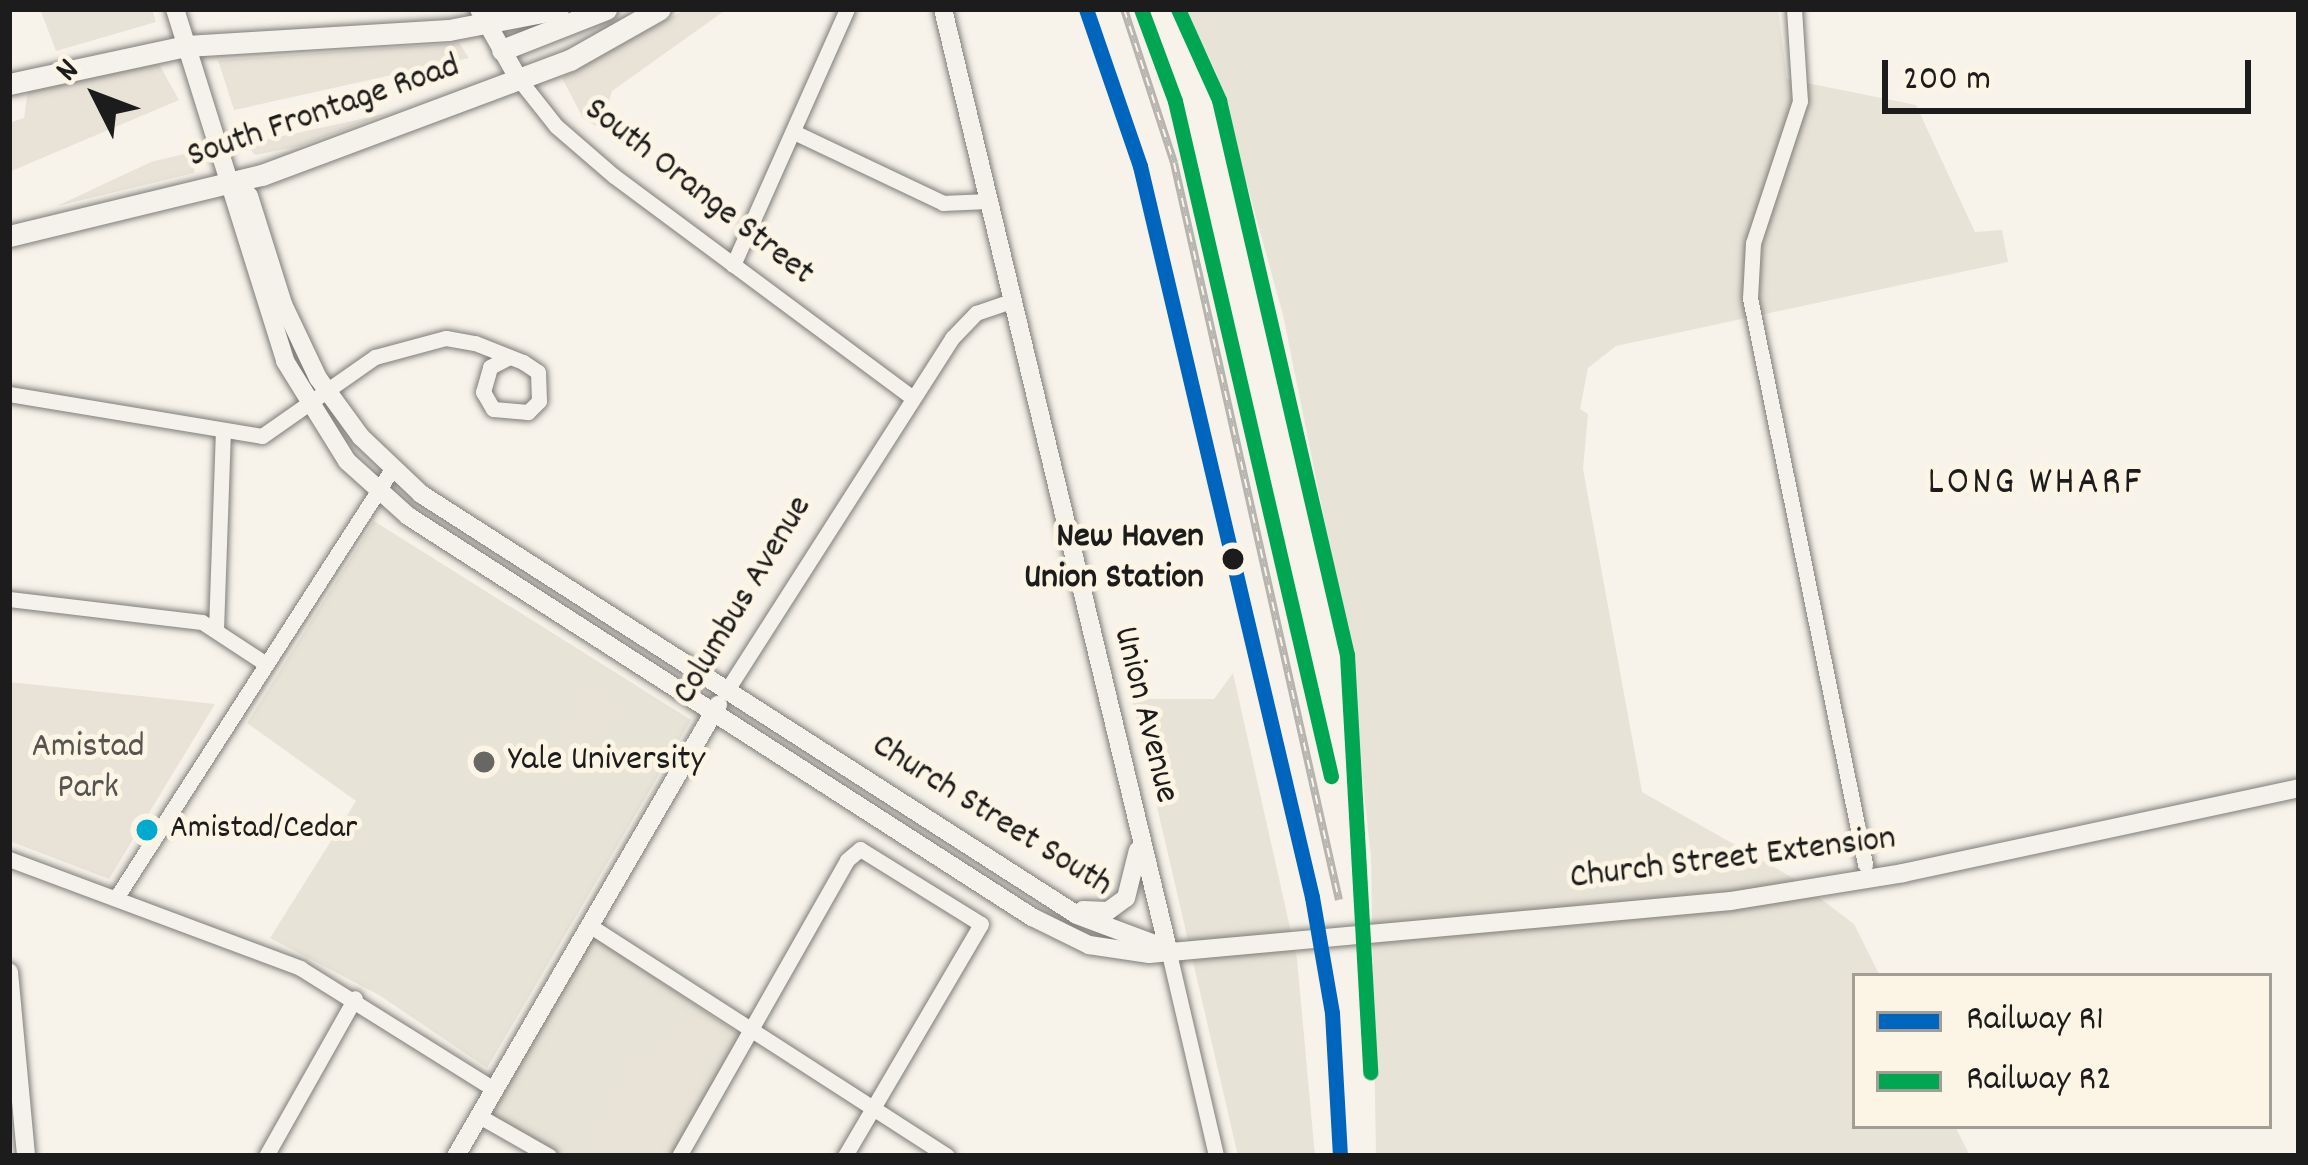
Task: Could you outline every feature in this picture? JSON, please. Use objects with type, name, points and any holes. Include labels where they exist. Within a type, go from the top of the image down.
[{"type":"highway","points":[[9,83],[186,46],[558,9]]},
{"type":"highway","points":[[502,50],[606,9]]},
{"type":"highway","name":"South Frontage Road","points":[[9,236],[232,183],[518,78],[660,9]]},
{"type":"main road","points":[[175,9],[232,183]]},
{"type":"main road","name":"Union Avenue","points":[[943,9],[1139,829],[1178,949]]},
{"type":"main road","name":"South Orange Street","points":[[483,16],[518,78]]},
{"type":"main road","name":"Church Street South","points":[[232,183],[249,196],[283,304],[326,391],[392,469],[1061,904],[1178,949]]},
{"type":"main road","name":"Church Street South","points":[[232,183],[231,209],[308,405],[376,490],[433,532],[1032,916],[1111,950],[1178,949]]},
{"type":"main road","points":[[433,532],[443,522],[470,524]]},
{"type":"main road","name":"Columbus Avenue","points":[[456,1156],[727,690]]},
{"type":"main road","name":"Church Street Extension","points":[[1178,949],[1731,901],[1904,873],[2299,788]]},
{"type":"main road","points":[[1061,904],[1096,912],[1122,902],[1135,880],[1139,829]]},
{"type":"main road","points":[[9,972],[26,1156]]},
{"type":"street","points":[[733,265],[797,134],[847,9]]},
{"type":"street","points":[[1794,9],[1800,101],[1754,243],[1755,328],[1865,864]]},
{"type":"street","name":"South Orange Street","points":[[518,78],[585,151],[912,397]]},
{"type":"street","points":[[797,134],[943,203],[987,201]]},
{"type":"street","name":"Columbus Avenue","points":[[727,690],[912,397],[969,319],[1013,300]]},
{"type":"street","points":[[9,394],[270,435],[326,391],[406,344],[446,338],[508,358]]},
{"type":"street","points":[[216,630],[223,610],[223,430]]},
{"type":"street","points":[[116,898],[392,469]]},
{"type":"street","points":[[9,598],[162,614],[216,630],[266,664]]},
{"type":"street","points":[[679,1156],[856,850],[981,924],[845,1156]]},
{"type":"street","points":[[9,859],[280,959],[355,998],[495,1090]]},
{"type":"street","points":[[592,926],[947,1156]]},
{"type":"street","name":"Union Avenue","points":[[1178,949],[1216,1156]]},
{"type":"street","points":[[266,1156],[355,998]]},
{"type":"street","points":[[479,1116],[549,1156]]},
{"type":"shaded area","points":[[40,9],[152,9],[156,22],[56,51]]},
{"type":"shaded area","points":[[1185,9],[1778,9],[1787,79],[1916,105],[1975,232],[2002,230],[2008,262],[1616,346],[1588,368],[1580,409],[1588,414],[1583,469],[1642,792],[1793,878],[1854,924],[1878,973],[1852,973],[1852,1129],[1956,1129],[1970,1156],[1376,1156],[1371,857],[1346,627],[1283,315],[1216,72]]},
{"type":"shaded area","name":"Yale University","points":[[374,521],[691,720],[487,1068],[379,995],[270,938],[356,801],[247,723]]},
{"type":"shaded area","points":[[1233,673],[1297,959],[1315,1156],[1238,1156],[1132,699],[1214,699]]},
{"type":"shaded area","points":[[588,933],[746,1039],[679,1156],[549,1156],[479,1116]]},
{"type":"green space","points":[[686,9],[727,9],[612,91],[601,129],[583,118],[562,78]]},
{"type":"green space","points":[[459,43],[469,58],[234,110],[218,60]]},
{"type":"green space","points":[[159,64],[179,100],[9,172],[9,123],[24,118],[28,90]]},
{"type":"green space","points":[[389,113],[300,146],[255,155],[246,144]]},
{"type":"green space","points":[[196,151],[194,173],[57,206],[151,162]]},
{"type":"green space","name":"Amistad Park","points":[[9,682],[215,704],[109,879],[12,842]]},
{"type":"green space","points":[[593,694],[618,710],[581,768],[556,753]]},
{"type":"green space","points":[[691,1015],[721,1033],[696,1076],[666,1059]]},
{"type":"green space","points":[[645,1054],[699,1085],[658,1156],[587,1156]]},
{"type":"railway","points":[[1124,9],[1174,163],[1339,900]]},
{"type":"rail line","name":"R1","points":[[1086,9],[1140,166],[1312,897],[1332,1013],[1340,1156]]},
{"type":"rail line","name":"R2","points":[[1141,9],[1175,101],[1331,776]]},
{"type":"rail line","name":"R2","points":[[1178,9],[1219,100],[1347,655],[1370,1072]]},
{"type":"place","name":"New Haven Union Station","points":[[1233,559]]},
{"type":"place","name":"Yale University","points":[[484,762]]},
{"type":"place","name":"Amistad/Cedar","points":[[147,830]]},
{"type":"district","name":"LONG WHARF","points":[[2036,485]]}]
